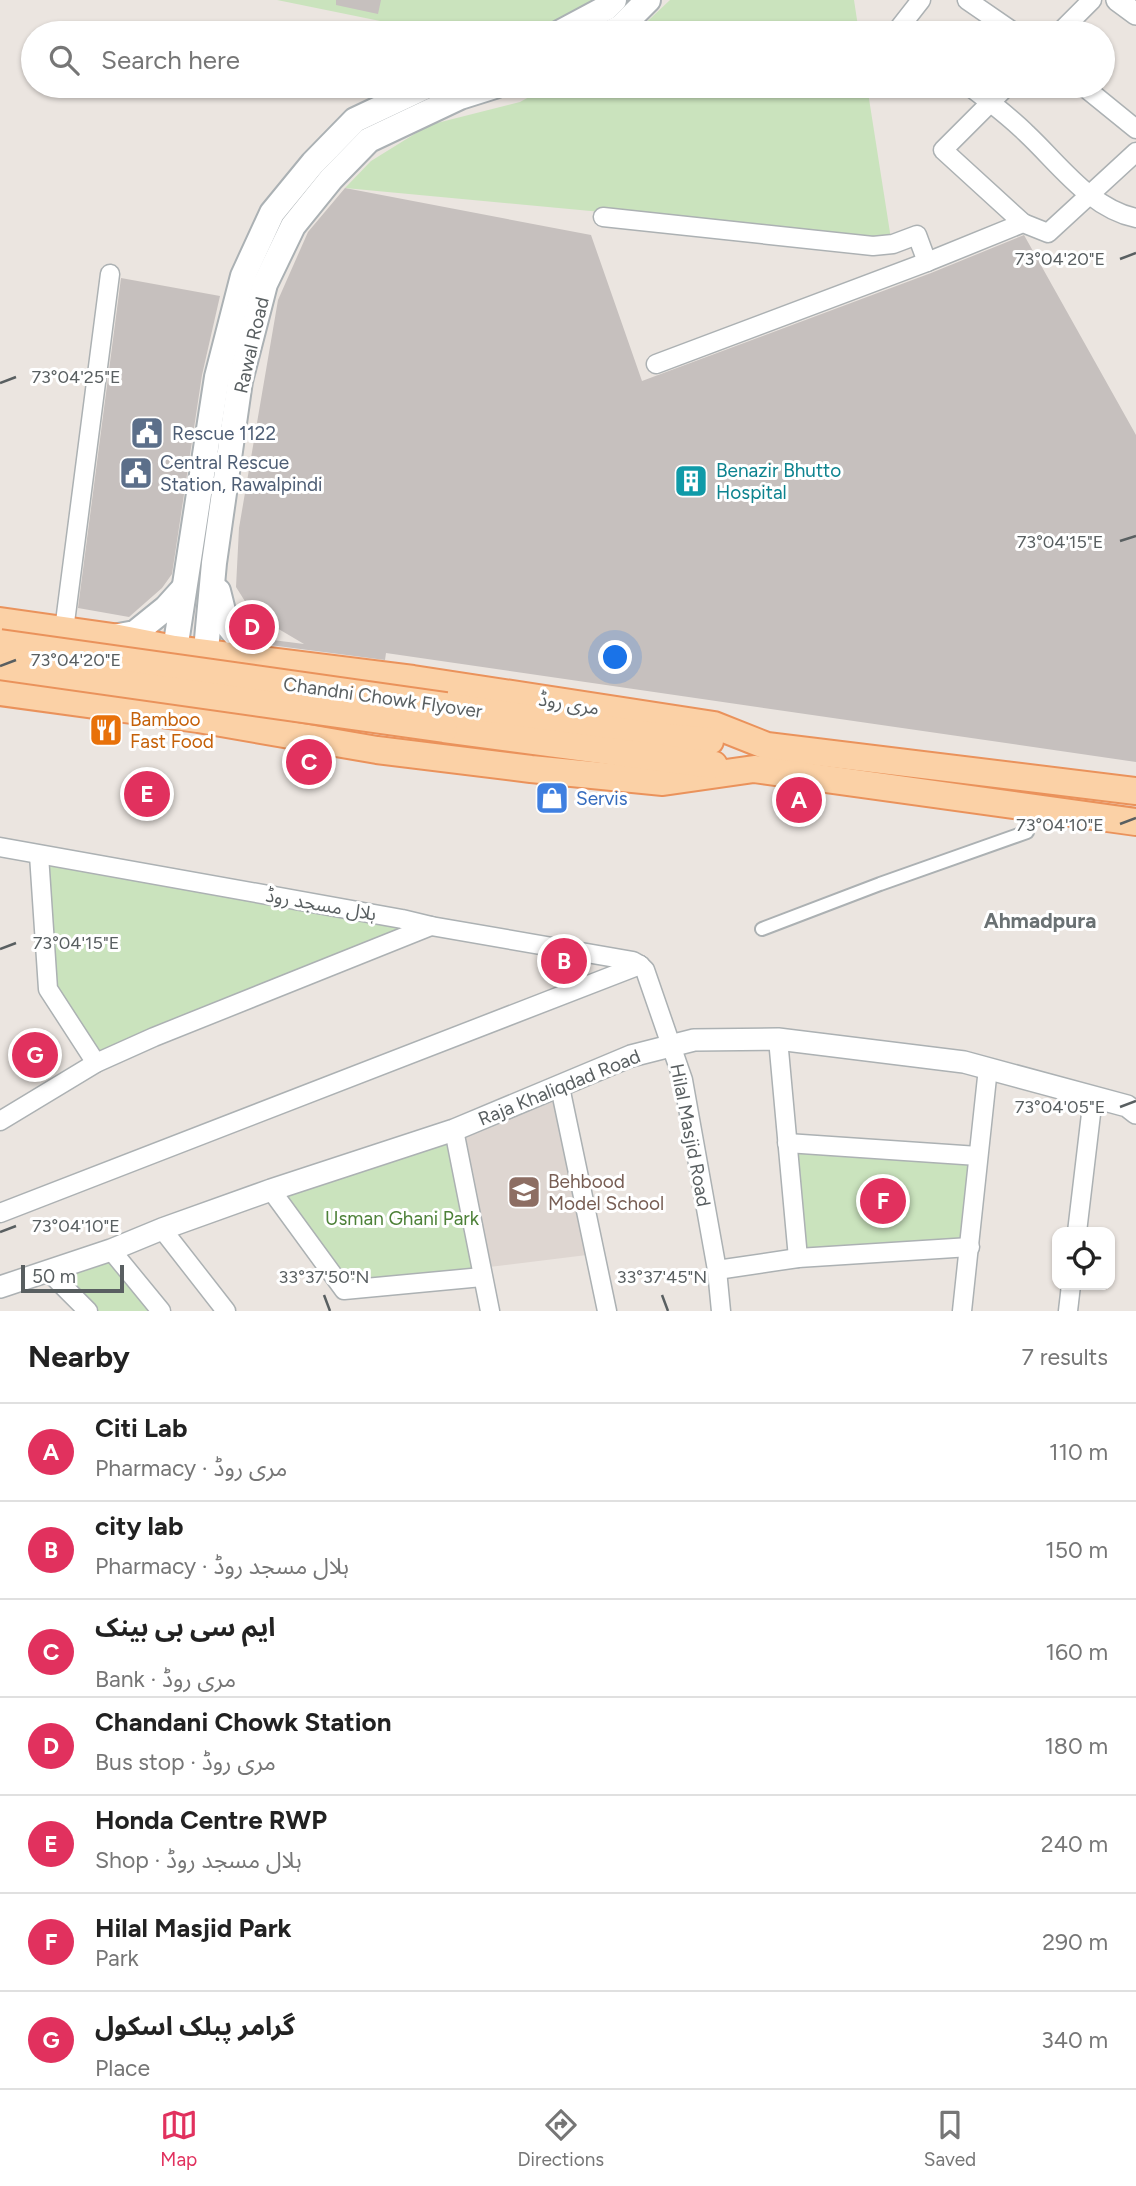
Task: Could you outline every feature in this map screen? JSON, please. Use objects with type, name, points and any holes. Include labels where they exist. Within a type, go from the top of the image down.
[{"type":"main road","points":[[582,21],[606,8],[614,0]]},
{"type":"main road","points":[[627,21],[648,0]]},
{"type":"main road","name":"Rawal Road","points":[[168,715],[174,649],[217,377],[243,276],[272,213],[313,163],[355,120],[402,98]]},
{"type":"main road","name":"Rawal Road","points":[[198,719],[214,563],[240,381],[265,285],[293,226],[331,179],[369,140],[458,98]]},
{"type":"main road","points":[[214,563],[226,623],[256,660]]},
{"type":"main road","points":[[113,637],[135,633],[166,608],[184,588]]},
{"type":"main road","name":"مری روڈ","points":[[0,621],[113,637],[174,649],[413,679],[714,725],[767,746],[1136,791]]},
{"type":"main road","name":"Chandni Chowk Flyover","points":[[0,643],[445,717],[654,758],[754,769]]},
{"type":"main road","name":"Chandni Chowk Flyover","points":[[0,666],[445,717],[767,746]]},
{"type":"main road","points":[[0,692],[198,719],[377,750],[531,769],[663,782],[754,769],[1136,822]]},
{"type":"street","points":[[905,21],[921,0]]},
{"type":"street","points":[[969,0],[998,21]]},
{"type":"street","points":[[1071,21],[1092,0]]},
{"type":"street","points":[[1116,0],[1136,14]]},
{"type":"street","points":[[985,98],[1025,131],[1090,196],[1123,216],[1136,218]]},
{"type":"street","points":[[994,98],[943,150],[1023,223],[1048,233],[1136,152]]},
{"type":"street","points":[[1098,98],[1136,129]]},
{"type":"street","points":[[603,217],[873,246],[893,244],[917,235],[927,262]]},
{"type":"street","points":[[656,364],[1023,223]]},
{"type":"street","points":[[64,630],[110,274]]},
{"type":"street","points":[[762,929],[1027,832]]},
{"type":"street","name":"ہلال مسجد روڈ","points":[[0,848],[389,916],[640,964]]},
{"type":"street","points":[[39,855],[48,989],[96,1063]]},
{"type":"street","points":[[0,1121],[96,1063],[154,1037],[431,926]]},
{"type":"street","points":[[0,1213],[640,964]]},
{"type":"street","name":"Hilal Masjid Road","points":[[640,964],[645,970],[682,1080],[717,1270],[721,1311]]},
{"type":"street","name":"Raja Khaliqdad Road","points":[[0,1287],[111,1250],[271,1190],[454,1130],[631,1056],[694,1040],[778,1040],[964,1062],[1127,1105],[1136,1113]]},
{"type":"street","points":[[778,1040],[798,1258]]},
{"type":"street","points":[[962,1311],[988,1068]]},
{"type":"street","points":[[560,1087],[607,1311]]},
{"type":"street","points":[[1078,1227],[1094,1097]]},
{"type":"street","points":[[454,1130],[490,1311]]},
{"type":"street","points":[[788,1143],[978,1156]]},
{"type":"street","points":[[271,1190],[345,1290],[482,1277]]},
{"type":"street","points":[[162,1229],[226,1311]]},
{"type":"street","points":[[717,1270],[798,1258],[970,1247]]},
{"type":"street","points":[[111,1250],[161,1311]]},
{"type":"street","points":[[48,1270],[88,1311]]},
{"type":"street","points":[[1068,1311],[1070,1290]]},
{"type":"shaded area","name":"Behbood Model School","points":[[560,1087],[595,1254],[481,1268],[454,1130]]},
{"type":"green space","points":[[277,0],[593,0],[583,10],[560,21],[380,21]]},
{"type":"green space","points":[[670,0],[854,0],[857,21],[648,21]]},
{"type":"green space","points":[[527,98],[869,98],[891,239],[345,188],[371,161],[429,125]]},
{"type":"green space","points":[[39,855],[431,926],[96,1063],[48,989]]},
{"type":"green space","name":"Usman Ghani Park","points":[[452,1134],[482,1277],[344,1290],[271,1190]]},
{"type":"green space","points":[[787,1143],[978,1156],[970,1247],[798,1258]]},
{"type":"green space","points":[[111,1250],[161,1311],[88,1311],[48,1271]]},
{"type":"building","points":[[336,0],[381,0],[378,14],[336,5]]},
{"type":"building","name":"Benazir Bhutto Hospital","points":[[345,188],[591,235],[642,381],[931,273],[1024,235],[1136,435],[1136,762],[386,653],[385,660],[262,644],[257,638],[304,644],[253,614],[236,587],[239,528],[278,300],[308,232]]},
{"type":"building","name":"Rescue 1122","points":[[121,278],[220,296],[202,375],[172,574],[162,588],[129,617],[78,608]]},
{"type":"building","points":[[44,1029],[62,1060],[28,1079],[9,1051]]},
{"type":"place","name":"Rescue 1122","points":[[147,433]]},
{"type":"place","name":"Central Rescue Station, Rawalpindi","points":[[136,473]]},
{"type":"place","name":"Benazir Bhutto Hospital","points":[[691,481]]},
{"type":"place","name":"Chandani Chowk Station","points":[[252,627]]},
{"type":"place","name":"Bamboo Fast Food","points":[[106,730]]},
{"type":"place","name":"ایم سی بی بینک","points":[[309,762]]},
{"type":"place","name":"Honda Centre RWP","points":[[147,794]]},
{"type":"place","name":"Servis","points":[[552,798]]},
{"type":"place","name":"Citi Lab","points":[[799,800]]},
{"type":"place","name":"city lab","points":[[564,961]]},
{"type":"place","name":"گرامر پبلک اسکول","points":[[35,1055]]},
{"type":"place","name":"Behbood Model School","points":[[524,1192]]},
{"type":"place","name":"Hilal Masjid Park","points":[[883,1201]]},
{"type":"district","name":"Ahmadpura","points":[[1040,921]]}]
